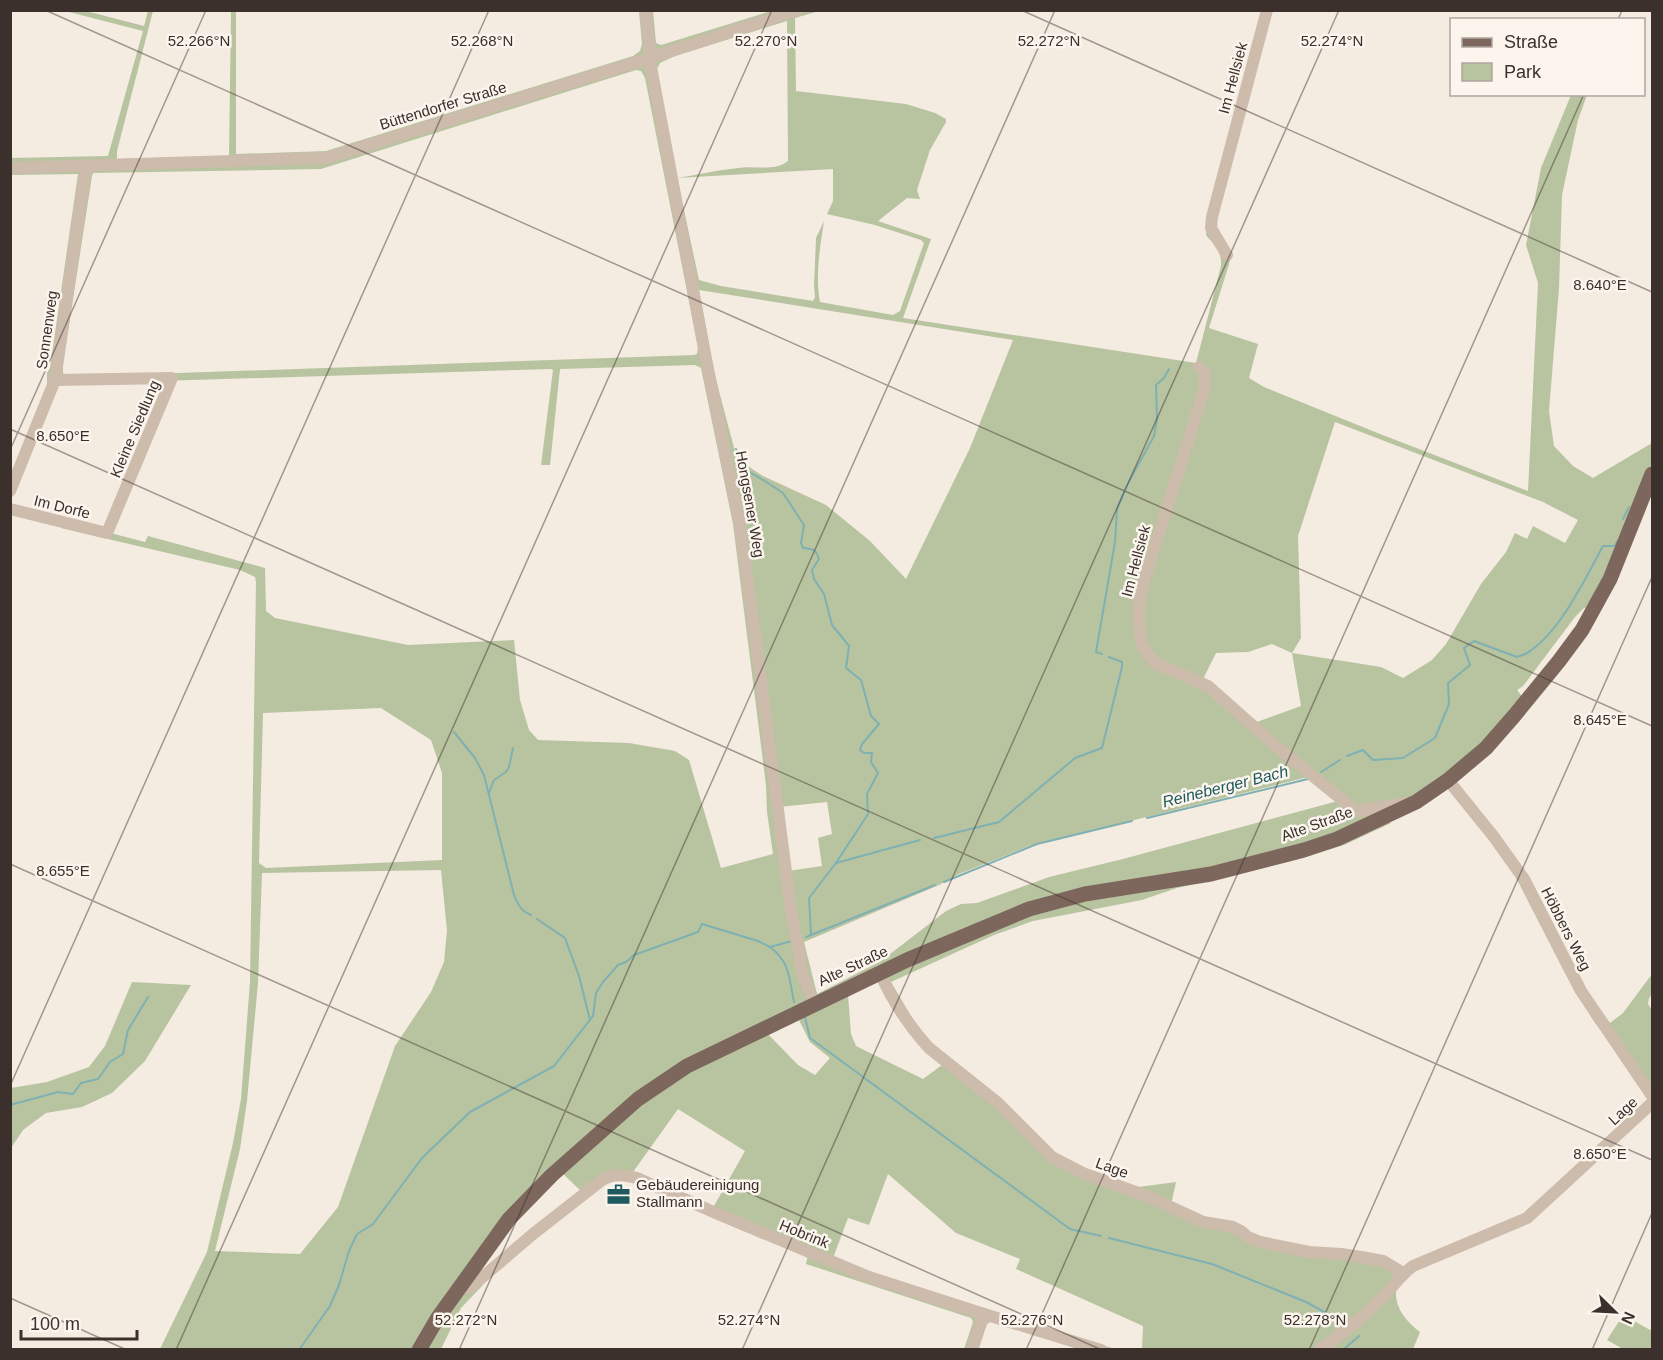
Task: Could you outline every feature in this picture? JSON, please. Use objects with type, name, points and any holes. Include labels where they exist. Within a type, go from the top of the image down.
[{"type":"main road","name":"Alte Straße","points":[[419,1350],[437,1319],[509,1220],[552,1175],[638,1099],[687,1066],[880,973],[1029,909],[1085,894],[1210,874],[1304,850],[1338,839],[1416,802],[1448,780],[1486,748],[1554,669],[1582,630],[1610,579],[1653,474]]},
{"type":"street","name":"Hongsener Weg","points":[[646,10],[650,58],[706,359],[740,526],[791,910],[803,976],[815,1004]]},
{"type":"street","name":"Büttendorfer Straße","points":[[10,168],[327,158],[798,10]]},
{"type":"street","name":"Im Hellsiek","points":[[1227,255],[1211,228],[1212,217],[1267,10]]},
{"type":"street","name":"Sonnenweg","points":[[10,491],[55,380],[86,166]]},
{"type":"street","name":"Im Hellsiek","points":[[1198,367],[1205,372],[1205,387],[1146,575],[1139,603],[1139,623],[1142,642],[1147,654],[1155,663],[1208,686],[1244,717]]},
{"type":"street","name":"Kleine Siedlung","points":[[55,380],[172,378],[107,533]]},
{"type":"street","name":"Im Dorfe","points":[[10,509],[107,533]]},
{"type":"street","name":"Alte Straße","points":[[1244,717],[1356,811],[1416,802]]},
{"type":"street","name":"Höbbers Weg","points":[[1448,780],[1524,879],[1581,991],[1653,1096]]},
{"type":"street","name":"Lage","points":[[880,973],[888,991],[924,1042],[998,1103],[1052,1157],[1085,1174],[1147,1196],[1203,1222],[1233,1227],[1260,1242],[1309,1252],[1341,1254],[1383,1261],[1403,1273]]},
{"type":"street","name":"Lage","points":[[1319,1350],[1353,1324],[1385,1294],[1403,1273],[1413,1266],[1527,1218],[1653,1103]]},
{"type":"street","name":"Hobrink","points":[[461,1285],[466,1288],[472,1286],[602,1180],[610,1175],[626,1175],[869,1276],[1101,1350]]},
{"type":"street","points":[[972,1350],[984,1314]]},
{"type":"green space","points":[[65,11],[86,11],[144,26],[148,11],[153,11],[117,151],[117,159],[229,156],[231,11],[236,11],[236,154],[326,151],[633,56],[640,51],[642,44],[639,11],[653,11],[656,43],[661,45],[771,11],[819,11],[795,18],[796,91],[906,104],[946,119],[930,150],[917,190],[920,199],[907,198],[878,221],[931,239],[903,318],[1196,363],[1221,266],[1219,252],[1206,235],[1207,226],[1214,228],[1230,252],[1230,261],[1209,328],[1258,344],[1249,378],[1264,387],[1380,434],[1528,491],[1538,283],[1526,245],[1541,168],[1571,96],[1587,96],[1578,120],[1562,195],[1559,288],[1549,411],[1554,446],[1573,466],[1593,478],[1652,443],[1652,463],[1590,606],[1584,608],[1575,617],[1523,686],[1517,690],[1524,699],[1471,755],[1378,819],[1391,823],[1344,845],[1292,861],[1177,888],[1142,900],[1033,921],[994,935],[891,982],[921,1033],[1055,1153],[1088,1171],[1131,1188],[1176,1182],[1171,1205],[1250,1236],[1403,1270],[1396,1298],[1403,1315],[1420,1332],[1413,1349],[1142,1349],[1143,1326],[1016,1269],[1020,1259],[956,1233],[888,1174],[869,1225],[848,1218],[833,1258],[882,1278],[1115,1349],[1083,1349],[992,1321],[987,1324],[976,1349],[964,1349],[973,1322],[971,1318],[806,1264],[808,1255],[710,1213],[745,1151],[678,1109],[628,1179],[611,1178],[583,1193],[558,1169],[452,1292],[479,1283],[483,1285],[461,1308],[441,1349],[160,1349],[207,1252],[241,1099],[250,982],[256,582],[255,577],[240,570],[61,528],[64,521],[145,542],[148,536],[265,568],[266,611],[275,618],[408,645],[514,640],[520,700],[529,730],[538,740],[629,743],[675,751],[689,760],[721,868],[773,854],[733,524],[701,368],[695,365],[560,369],[550,465],[541,465],[553,370],[551,369],[47,386],[47,373],[50,368],[78,174],[11,175],[10,158],[108,156],[143,31]],"holes":[[[787,21],[788,161],[764,168],[744,167],[677,178],[656,71],[660,63],[675,56]],[[636,70],[641,71],[645,78],[698,347],[697,354],[67,377],[63,373],[63,364],[93,173],[321,169]],[[833,169],[833,201],[827,214],[875,225],[924,243],[900,311],[893,315],[820,302],[818,272],[824,221],[816,238],[815,297],[813,301],[721,286],[699,280],[677,178]],[[699,290],[1013,340],[970,448],[906,579],[870,541],[826,505],[763,476],[737,459],[715,376]],[[1335,422],[1543,502],[1578,520],[1565,543],[1533,526],[1527,539],[1515,533],[1506,552],[1481,584],[1446,644],[1432,660],[1403,678],[1381,667],[1292,653],[1301,638],[1298,536]],[[1272,644],[1292,653],[1301,706],[1254,723],[1202,681],[1216,653],[1248,652]],[[381,708],[431,740],[442,773],[442,860],[266,868],[259,863],[263,713]],[[1308,777],[1338,801],[1049,877],[977,903],[961,904],[946,911],[881,961],[817,994],[804,942],[939,885],[959,874],[1029,846]],[[827,802],[832,834],[818,838],[822,866],[788,871],[779,807]],[[441,870],[447,931],[444,962],[431,992],[395,1046],[338,1207],[300,1254],[215,1251],[240,1149],[258,983],[262,873]],[[879,980],[942,1065],[923,1079],[856,1046],[851,1034],[848,995]],[[797,1016],[810,1042],[830,1058],[815,1075],[798,1065],[764,1030]]]},
{"type":"green space","points":[[1507,860],[1586,990],[1610,1023],[1623,1013],[1652,974],[1652,994],[1648,1004],[1652,1010],[1652,1096],[1595,1023],[1567,977]]},
{"type":"green space","points":[[132,982],[191,985],[145,1061],[112,1093],[82,1107],[46,1113],[23,1130],[11,1148],[11,1088],[47,1082],[89,1067],[105,1046]]},
{"type":"green space","points":[[1623,1315],[1652,1331],[1652,1349],[1623,1349],[1607,1340]]},
{"type":"waterway","points":[[1102,654],[1096,652],[1115,542],[1117,509],[1126,487],[1154,436],[1157,419],[1156,385],[1169,369]]},
{"type":"waterway","points":[[736,449],[744,469],[783,493],[804,525],[801,543],[803,548],[814,550],[819,559],[812,570],[814,579],[824,594],[832,625],[849,646],[846,668],[861,680],[871,716],[879,724],[862,744],[860,750],[864,753],[872,753],[871,762],[878,773],[867,794],[868,814],[836,863]]},
{"type":"waterway","name":"Reineberger Bach","points":[[1623,519],[1629,507]]},
{"type":"waterway","name":"Reineberger Bach","points":[[1347,756],[1363,750],[1373,760],[1403,758],[1435,738],[1449,704],[1448,683],[1470,665],[1464,648],[1474,641],[1517,657],[1529,652],[1541,642],[1562,617],[1603,546],[1615,546],[1617,541]]},
{"type":"waterway","points":[[934,838],[999,822],[1075,758],[1102,748],[1122,667],[1122,662],[1109,657]]},
{"type":"waterway","points":[[454,732],[475,758],[484,775],[514,895],[520,907],[531,915]]},
{"type":"waterway","points":[[489,793],[494,780],[506,772],[509,767],[513,748]]},
{"type":"waterway","name":"Reineberger Bach","points":[[1321,772],[1340,760]]},
{"type":"waterway","name":"Reineberger Bach","points":[[1147,818],[1308,779]]},
{"type":"waterway","name":"Reineberger Bach","points":[[944,882],[1037,844],[1132,821]]},
{"type":"waterway","points":[[811,935],[809,898],[836,863],[920,840]]},
{"type":"waterway","name":"Reineberger Bach","points":[[806,937],[935,885]]},
{"type":"waterway","points":[[537,919],[565,938],[579,976],[590,1020]]},
{"type":"waterway","name":"Reineberger Bach","points":[[299,1350],[330,1306],[357,1234],[373,1224],[422,1158],[470,1112],[554,1066],[593,1016],[596,993],[618,965],[634,955],[698,932],[702,924],[758,941],[770,947],[792,941]]},
{"type":"waterway","points":[[770,947],[785,965],[794,1002]]},
{"type":"waterway","points":[[10,1105],[58,1092],[73,1094],[81,1083],[98,1079],[110,1062],[123,1054],[128,1030],[148,997]]},
{"type":"waterway","points":[[805,1017],[810,1038],[1070,1229],[1101,1236]]},
{"type":"waterway","points":[[1109,1238],[1212,1264],[1306,1302],[1341,1321]]},
{"type":"waterway","points":[[1343,1350],[1359,1336]]},
{"type":"place","name":"Gebäudereinigung Stallmann","points":[[618,1194]]}]
